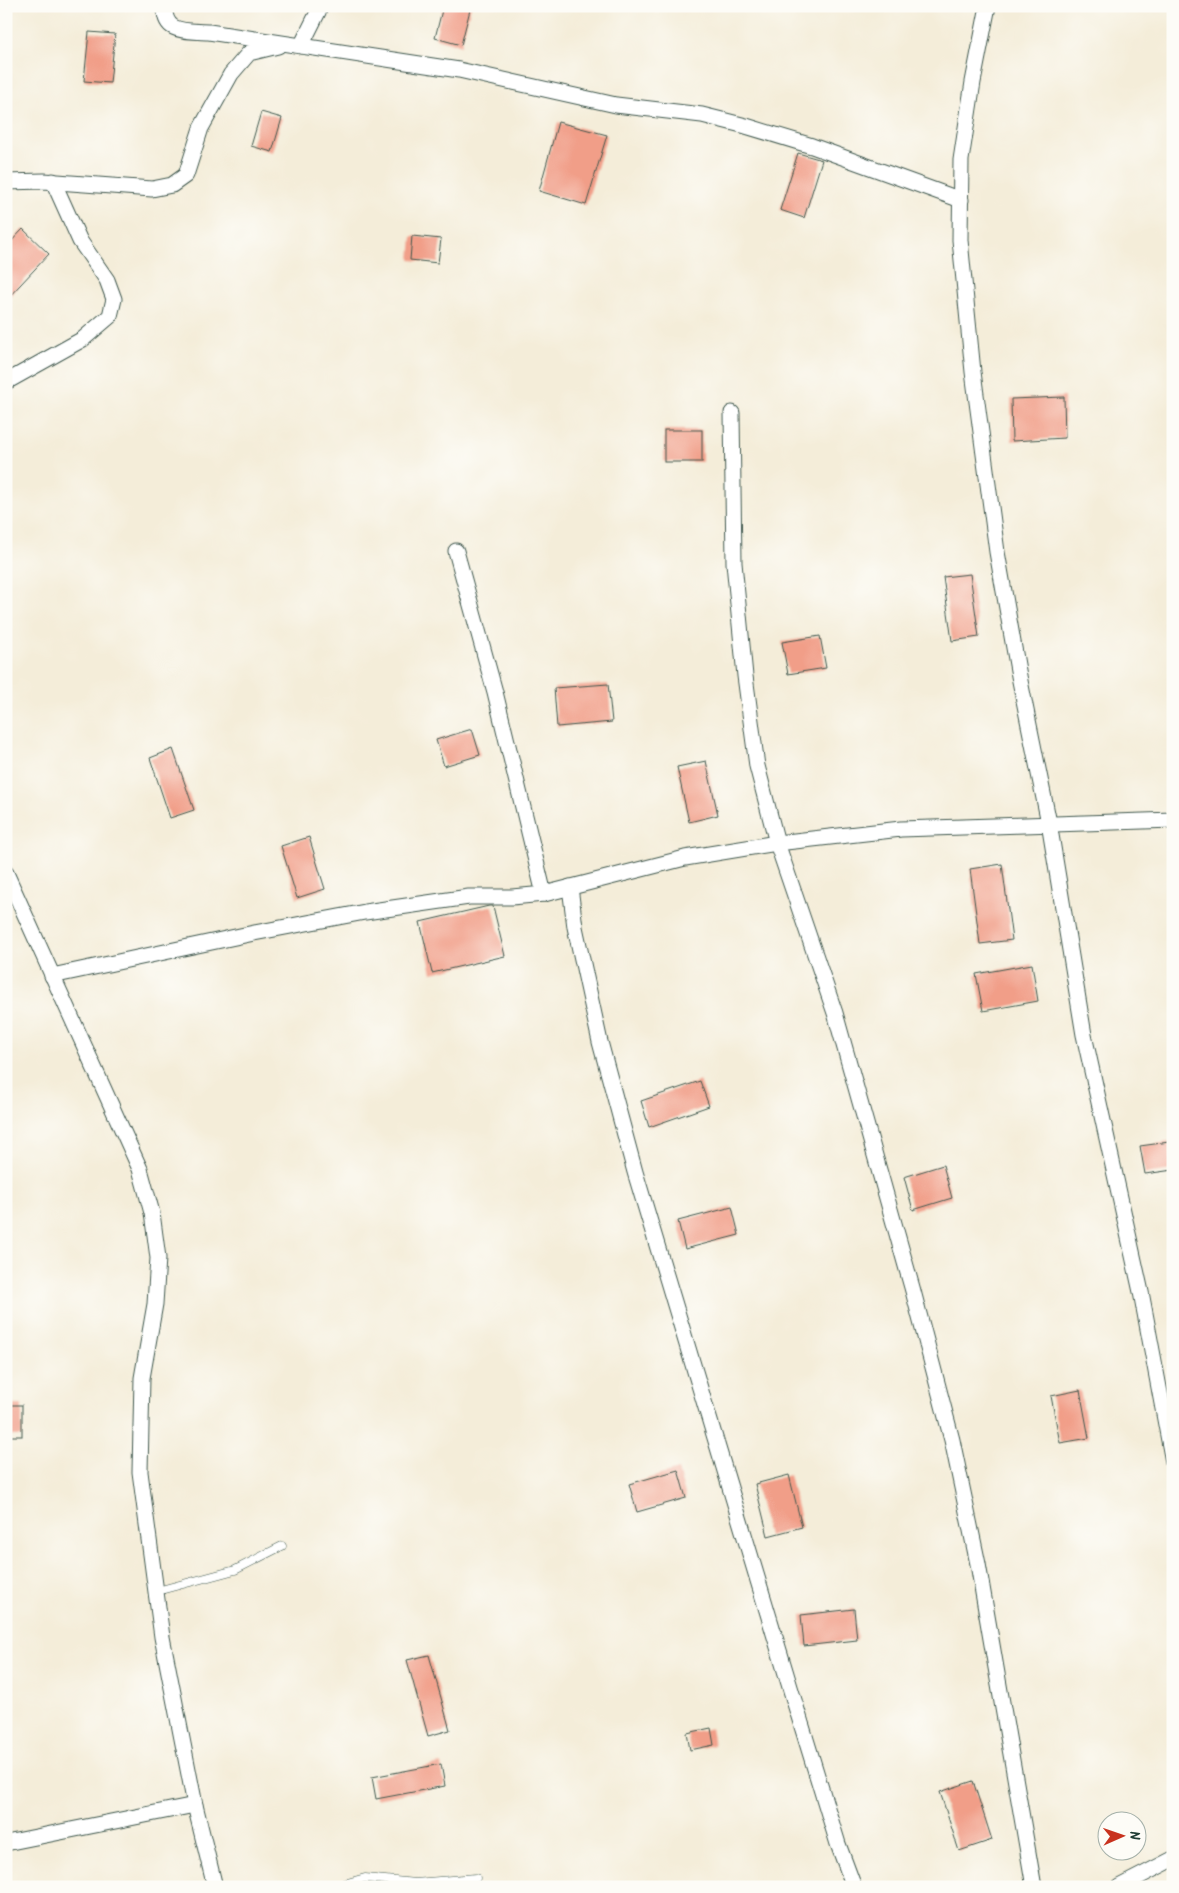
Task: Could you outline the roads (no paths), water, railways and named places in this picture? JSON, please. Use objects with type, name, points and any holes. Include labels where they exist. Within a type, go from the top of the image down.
[{"type":"street","points":[[164,6],[164,16],[168,25],[176,29],[242,37],[459,70],[616,105],[702,115],[812,146],[960,200]]},
{"type":"street","points":[[6,182],[53,182],[152,189],[172,185],[186,174],[201,128],[231,74],[249,53],[294,45],[321,6]]},
{"type":"street","points":[[988,6],[973,82],[961,160],[960,240],[972,363],[997,552],[1048,823],[1084,1035],[1141,1292],[1173,1462]]},
{"type":"street","points":[[242,37],[249,53]]},
{"type":"street","points":[[6,382],[83,340],[110,316],[114,299],[107,280],[80,241],[53,182]]},
{"type":"street","points":[[732,413],[734,563],[745,676],[757,766],[777,843],[835,1013],[913,1291],[952,1440],[978,1564],[1034,1887]]},
{"type":"street","points":[[456,551],[495,692],[544,894]]},
{"type":"street","points":[[52,976],[254,933],[365,912],[469,897],[512,897],[544,894],[684,858],[777,843],[901,829],[1173,820]]},
{"type":"street","points":[[6,873],[140,1169],[152,1213],[158,1258],[155,1304],[142,1378],[140,1472],[162,1637],[195,1805],[215,1887]]},
{"type":"street","points":[[570,887],[575,927],[600,1042],[635,1172],[838,1844],[854,1887]]},
{"type":"street","points":[[6,1843],[195,1805]]},
{"type":"street","points":[[1120,1887],[1173,1859]]},
{"type":"lane","points":[[157,1591],[235,1570],[282,1546]]},
{"type":"lane","points":[[333,1887],[365,1878],[415,1883],[476,1878]]}]
